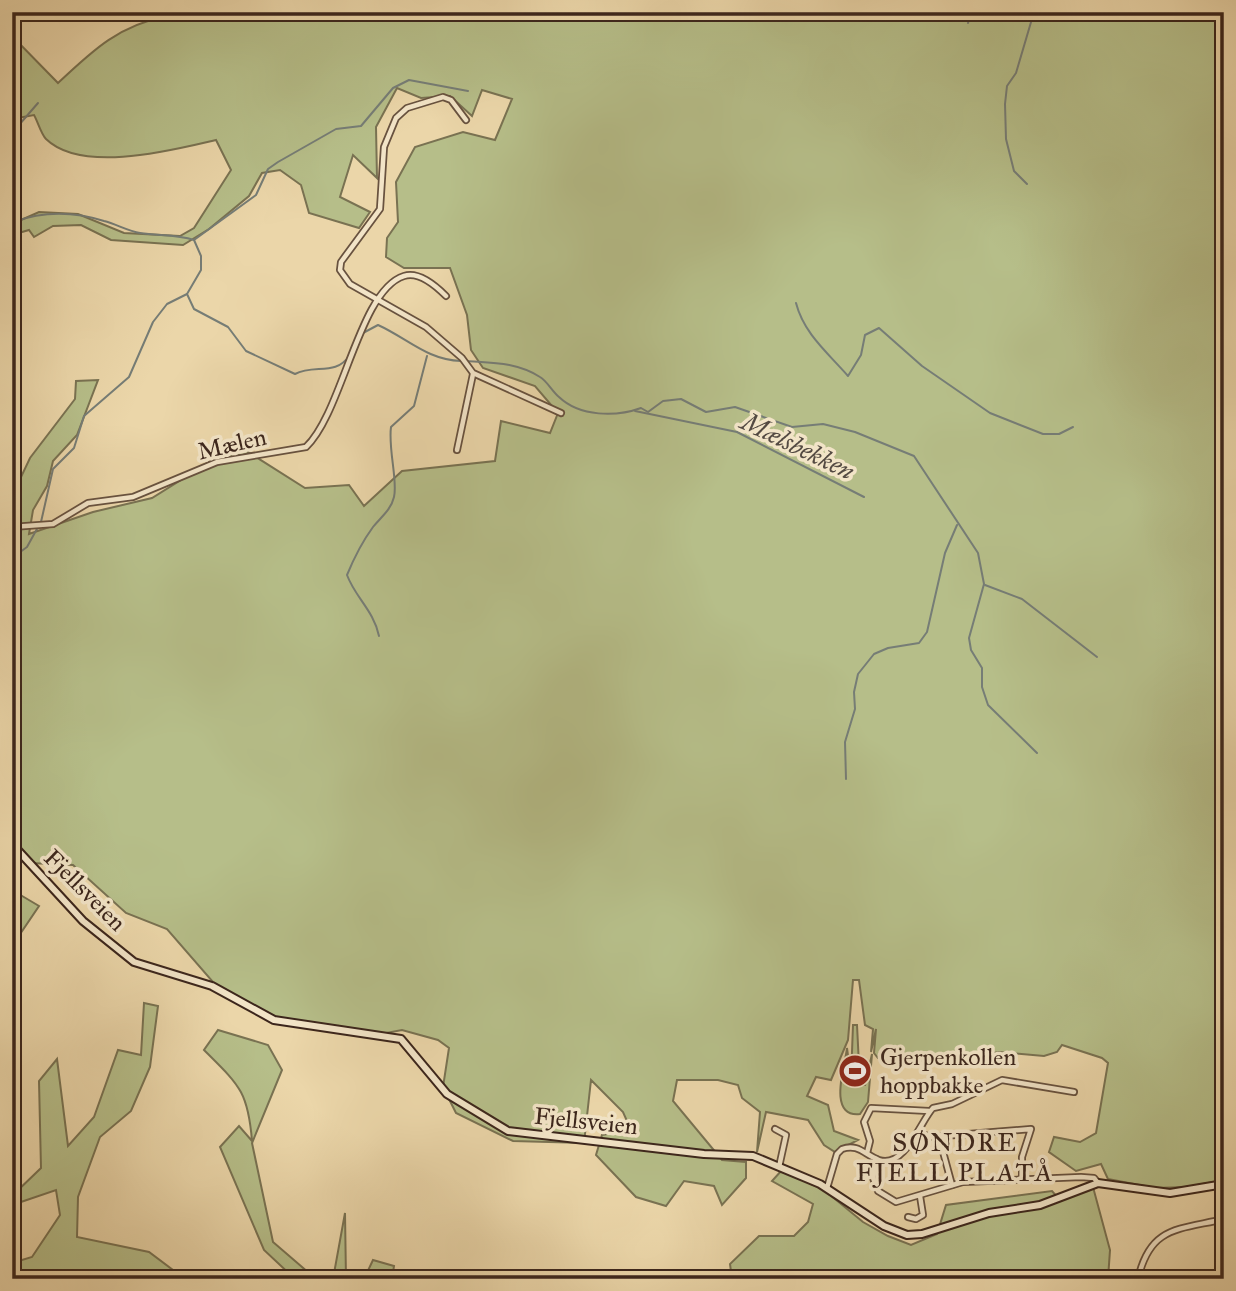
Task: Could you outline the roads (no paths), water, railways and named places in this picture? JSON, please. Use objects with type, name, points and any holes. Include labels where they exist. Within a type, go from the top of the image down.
[{"type":"main road","name":"Fjellsveien","points":[[12,844],[83,921],[129,960],[212,986],[274,1020],[401,1039],[447,1094],[502,1128],[533,1136],[704,1154],[745,1155],[827,1188],[884,1226],[912,1236],[978,1216],[1040,1205],[1098,1183],[1170,1193],[1224,1184]]},
{"type":"street","points":[[466,120],[451,100],[440,97],[404,110],[390,130],[384,147],[380,209],[339,267],[350,284],[426,327],[461,358],[473,373],[561,413]]},
{"type":"street","points":[[378,299],[391,284],[408,275],[432,283],[446,296]]},
{"type":"street","name":"Mælen","points":[[12,527],[53,524],[88,503],[133,497],[217,462],[306,447],[328,412],[378,299]]},
{"type":"street","points":[[457,450],[473,373]]},
{"type":"street","points":[[867,1153],[870,1141],[863,1125],[869,1109],[878,1106],[929,1111],[1002,1080],[1074,1092]]},
{"type":"street","points":[[827,1188],[840,1151],[852,1147],[876,1159],[891,1158],[919,1133],[929,1111]]},
{"type":"street","points":[[775,1129],[786,1135],[779,1167]]},
{"type":"street","points":[[919,1133],[939,1137],[1031,1129],[1022,1157],[1021,1180]]},
{"type":"street","points":[[939,1137],[953,1185]]},
{"type":"street","points":[[876,1159],[874,1181],[880,1194],[899,1202],[953,1185],[1087,1177],[1094,1178],[1098,1183]]},
{"type":"street","points":[[908,1217],[916,1219],[923,1215],[920,1196]]},
{"type":"street","points":[[1138,1279],[1147,1249],[1161,1235],[1224,1219]]},
{"type":"waterway","points":[[968,23],[971,12]]},
{"type":"waterway","points":[[1027,184],[1014,171],[1006,139],[1005,104],[1007,86],[1016,73],[1034,12]]},
{"type":"waterway","points":[[194,240],[256,195],[268,169],[336,129],[361,126],[393,88],[409,80],[468,91]]},
{"type":"waterway","points":[[12,133],[38,103]]},
{"type":"waterway","points":[[13,222],[47,214],[81,215],[136,232],[194,240],[201,256],[201,270],[187,294],[167,304],[153,322],[129,377],[84,416],[74,448],[53,469],[41,522]]},
{"type":"waterway","points":[[187,294],[194,309],[228,327],[246,351],[295,374],[338,366],[349,356]]},
{"type":"waterway","points":[[796,303],[811,334],[848,376],[861,355],[865,335],[879,328],[922,366],[990,413],[1043,434],[1059,434],[1073,427]]},
{"type":"waterway","points":[[363,333],[378,325],[427,353],[461,361]]},
{"type":"waterway","points":[[379,636],[373,619],[347,575],[365,538],[393,502],[395,482],[391,427],[414,406],[427,356]]},
{"type":"waterway","points":[[466,361],[522,368],[543,379],[556,395],[568,404],[588,412],[610,414],[641,408],[648,412],[663,401],[681,399],[706,412],[735,407],[792,427],[823,424],[855,432],[914,456],[978,553],[984,584],[969,638],[971,650],[982,668],[982,687],[988,705],[1037,753]]},
{"type":"waterway","name":"Mælsbekken","points":[[635,411],[737,432],[864,497]]},
{"type":"waterway","points":[[846,779],[845,742],[855,709],[854,692],[858,674],[874,654],[888,648],[919,643],[927,632],[945,553],[957,525]]},
{"type":"waterway","points":[[12,558],[27,547],[38,527]]},
{"type":"waterway","points":[[985,585],[1022,599],[1097,657]]},
{"type":"place","name":"Gjerpenkollen hoppbakke","points":[[855,1071]]},
{"type":"district","name":"SØNDRE FJELL PLATÅ","points":[[955,1157]]}]
